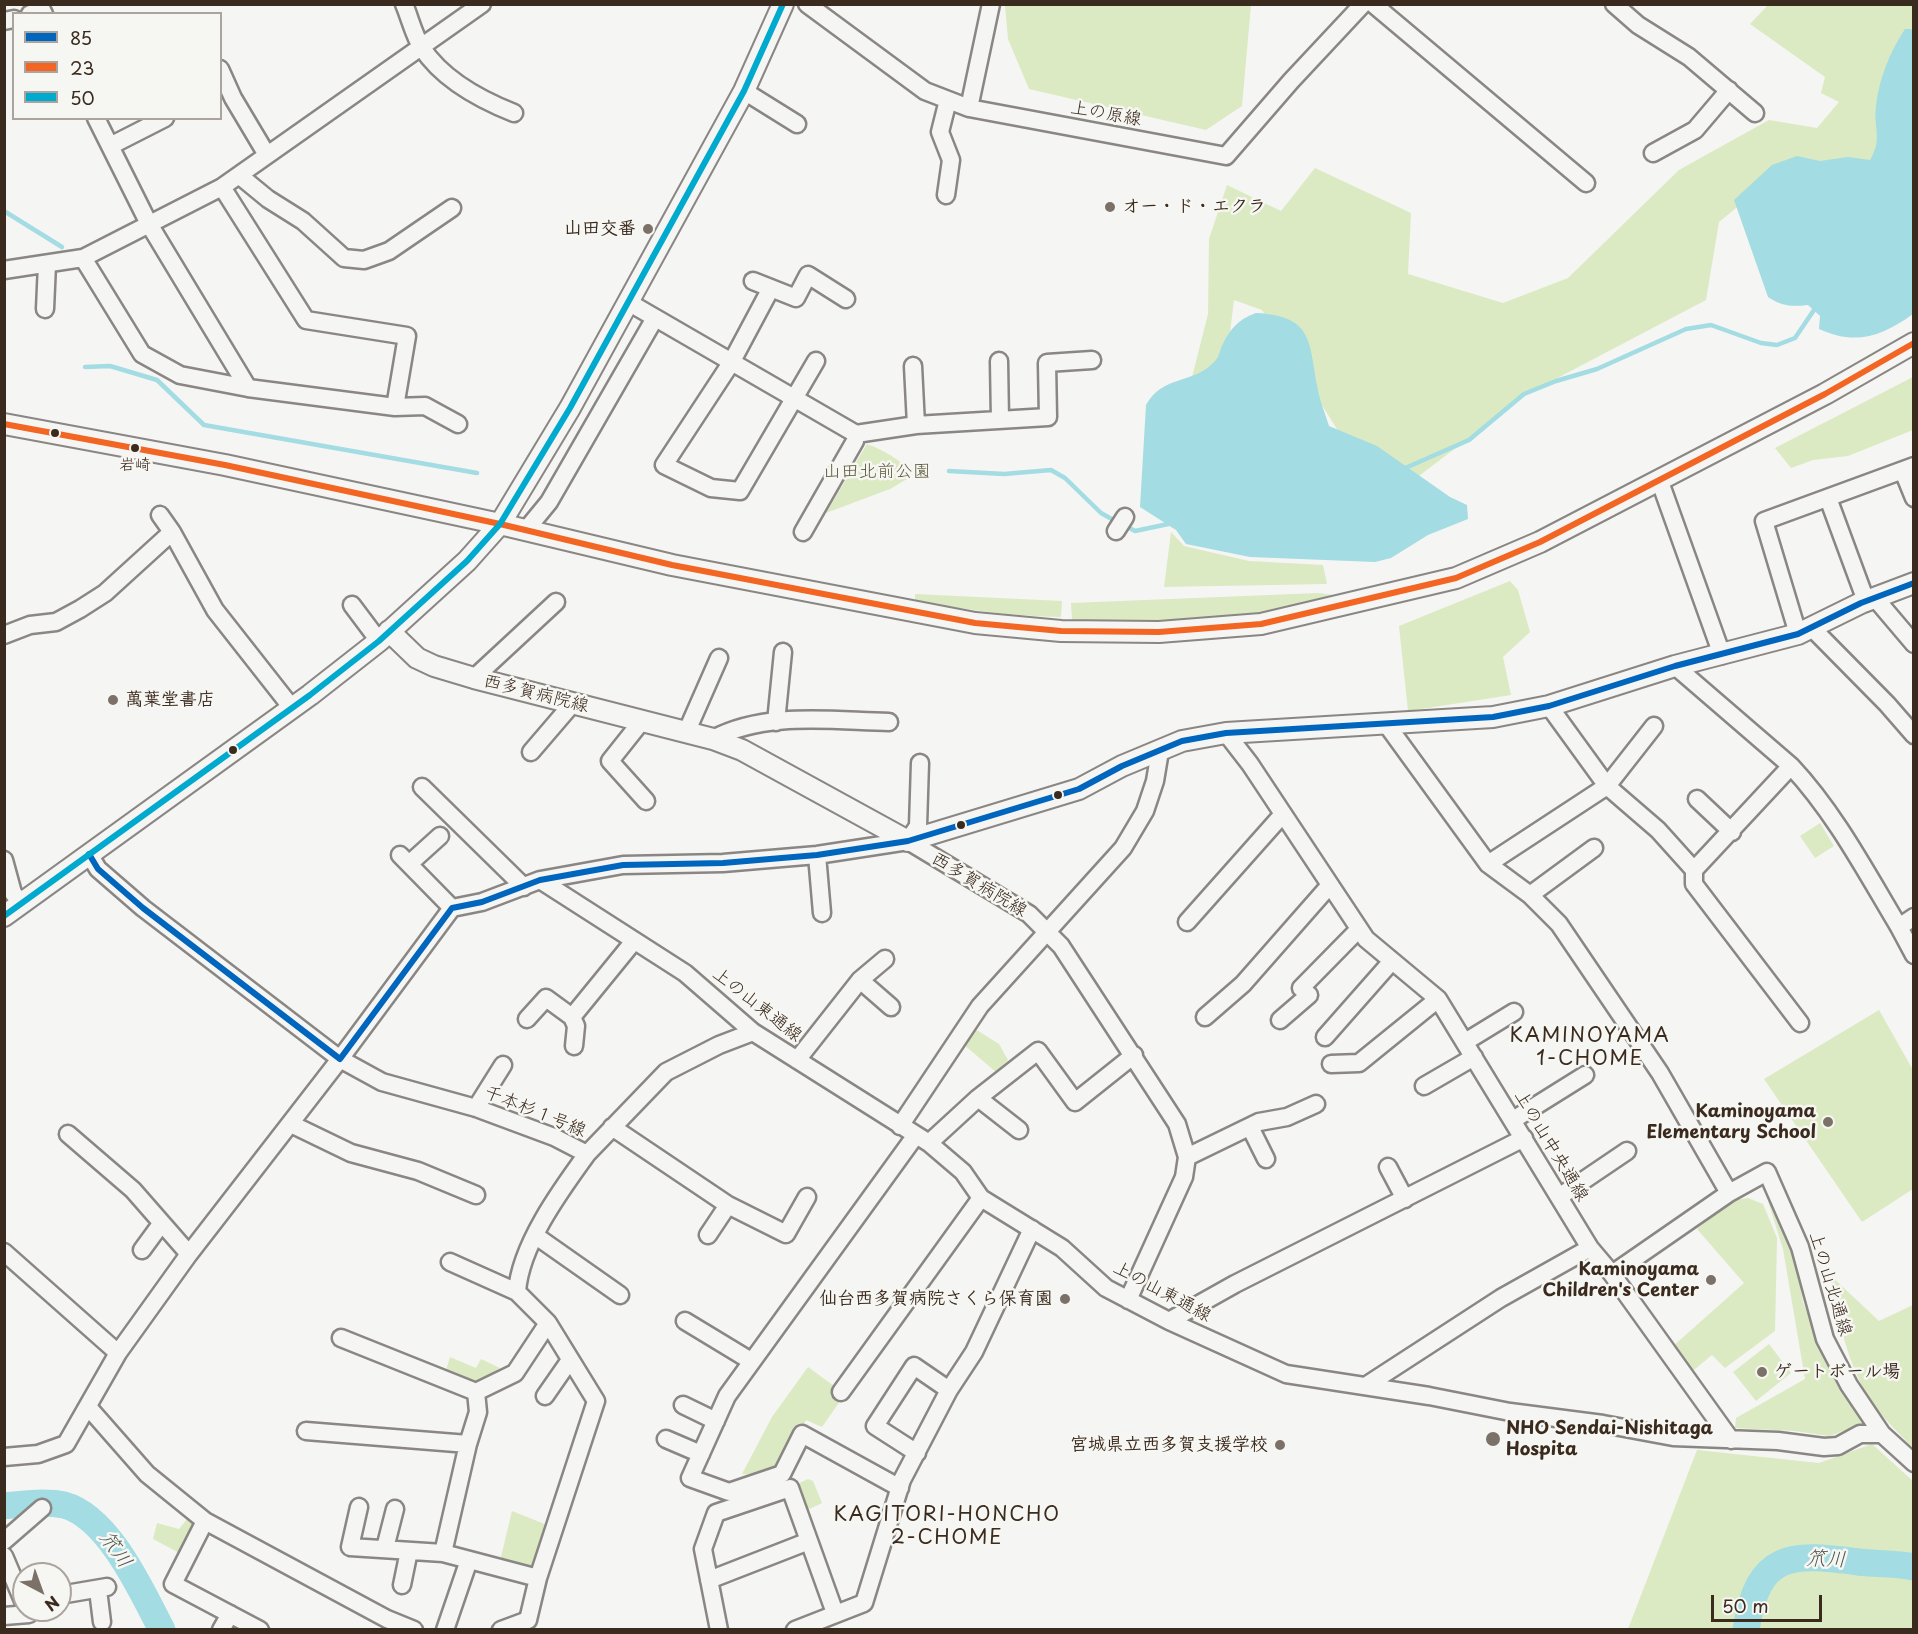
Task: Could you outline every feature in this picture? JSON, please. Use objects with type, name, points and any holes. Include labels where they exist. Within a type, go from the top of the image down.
[{"type":"street","points":[[404,4],[422,48],[465,90],[485,102],[514,113]]},
{"type":"street","points":[[4,270],[83,258],[222,187],[482,4]]},
{"type":"street","points":[[4,916],[292,708],[384,636],[467,561],[500,524],[570,408],[744,91],[783,4]]},
{"type":"street","name":"上の原線","points":[[807,4],[899,75],[925,92],[969,108],[1226,156],[1290,81],[1362,4]]},
{"type":"street","points":[[969,108],[991,4]]},
{"type":"street","points":[[1372,4],[1586,183]]},
{"type":"street","points":[[1614,4],[1638,25],[1689,57],[1755,113]]},
{"type":"street","points":[[222,78],[227,99],[267,155]]},
{"type":"street","points":[[1653,153],[1695,130],[1729,90]]},
{"type":"street","points":[[744,91],[797,124]]},
{"type":"street","points":[[946,195],[951,160],[940,132],[948,100]]},
{"type":"street","points":[[97,120],[149,224],[248,388]]},
{"type":"street","points":[[110,147],[161,120]]},
{"type":"street","points":[[240,176],[268,199],[303,221],[344,258],[364,260],[389,252],[452,208]]},
{"type":"street","points":[[222,187],[306,320],[407,336],[395,407]]},
{"type":"street","points":[[83,258],[142,354],[180,375],[248,388],[395,407],[425,405],[458,424]]},
{"type":"street","points":[[45,309],[46,264]]},
{"type":"street","points":[[753,281],[796,298],[808,275],[846,299]]},
{"type":"street","points":[[771,288],[730,363],[664,465],[711,488],[740,491],[816,361]]},
{"type":"street","points":[[628,302],[730,363],[794,396],[856,434],[916,425],[1048,417],[1047,363],[1092,360]]},
{"type":"street","points":[[526,530],[549,502],[655,318]]},
{"type":"street","points":[[4,424],[225,465],[500,524],[672,565],[975,623],[1061,631],[1159,632],[1261,624],[1456,578],[1540,542],[1826,394],[1914,343]]},
{"type":"street","points":[[999,362],[1000,420]]},
{"type":"street","points":[[913,366],[916,425]]},
{"type":"street","points":[[803,532],[855,441],[856,434]]},
{"type":"street","points":[[1914,498],[1908,468],[1764,521],[1805,631],[1887,704],[1914,735]]},
{"type":"street","points":[[1659,479],[1722,655]]},
{"type":"street","points":[[1828,498],[1870,600],[1914,644]]},
{"type":"street","points":[[160,515],[215,610],[292,708]]},
{"type":"street","points":[[4,635],[30,625],[56,622],[80,609],[105,593],[171,532]]},
{"type":"street","points":[[4,1457],[38,1454],[66,1444],[89,1408],[118,1353],[189,1254],[291,1124],[452,908],[524,887],[540,880],[623,865],[723,862],[817,855],[908,841],[1079,789],[1122,766],[1182,741],[1226,733],[1493,717],[1549,706],[1675,666],[1805,631],[1870,600],[1914,583]]},
{"type":"street","points":[[474,678],[556,602]]},
{"type":"street","points":[[352,605],[384,636]]},
{"type":"street","name":"西多賀病院線","points":[[384,636],[417,658],[474,678],[713,739],[742,750],[908,841],[1029,914],[1050,932],[1134,1055],[1177,1124],[1187,1157]]},
{"type":"street","points":[[776,722],[783,652]]},
{"type":"street","points":[[686,733],[719,658]]},
{"type":"street","points":[[1675,666],[1791,766],[1809,785],[1851,848],[1914,955]]},
{"type":"street","points":[[531,753],[573,703]]},
{"type":"street","points":[[1549,706],[1607,786],[1658,830],[1694,870],[1694,884],[1800,1023]]},
{"type":"street","points":[[713,739],[733,728],[796,720],[889,722]]},
{"type":"street","points":[[641,722],[610,761],[646,801]]},
{"type":"street","points":[[1387,725],[1439,800],[1488,864],[1530,895],[1559,924],[1660,1073],[1729,1193]]},
{"type":"street","points":[[1488,864],[1607,786],[1654,726]]},
{"type":"street","name":"上の山中央通線","points":[[1226,733],[1250,764],[1366,939],[1438,999],[1590,1248],[1612,1274],[1731,1440]]},
{"type":"street","points":[[900,1126],[980,1006],[1050,932],[1123,848],[1145,811],[1155,782],[1160,751]]},
{"type":"street","points":[[908,841],[918,826],[920,763]]},
{"type":"street","points":[[1694,870],[1732,832],[1791,766]]},
{"type":"street","points":[[422,787],[524,887]]},
{"type":"street","points":[[1697,799],[1732,832]]},
{"type":"street","points":[[1186,922],[1283,814]]},
{"type":"street","points":[[440,836],[404,859],[452,908]]},
{"type":"street","points":[[1530,895],[1594,848]]},
{"type":"street","name":"千本杉１号線","points":[[89,855],[98,868],[143,908],[340,1059],[382,1082],[476,1108],[554,1137],[587,1154],[666,1072],[719,1045],[753,1032]]},
{"type":"street","points":[[817,855],[822,913]]},
{"type":"street","points":[[4,860],[13,893],[21,903]]},
{"type":"street","name":"上の山東通線","points":[[540,880],[685,973],[753,1032],[923,1139],[963,1172],[981,1198],[1062,1248],[1106,1288],[1169,1321],[1286,1374],[1367,1385],[1510,1412],[1603,1424],[1673,1437],[1778,1441],[1824,1447],[1838,1446],[1860,1434],[1882,1434]]},
{"type":"street","points":[[1205,1017],[1243,984],[1330,885]]},
{"type":"street","points":[[1899,927],[1914,917]]},
{"type":"street","points":[[1280,1020],[1309,995],[1301,988],[1359,929]]},
{"type":"street","points":[[572,1017],[634,941]]},
{"type":"street","points":[[797,1060],[860,980],[885,959]]},
{"type":"street","points":[[1324,1037],[1392,961]]},
{"type":"street","points":[[860,980],[891,1007]]},
{"type":"street","points":[[527,1019],[546,998],[572,1017],[576,1026],[574,1046]]},
{"type":"street","points":[[1331,1064],[1359,1063],[1438,999]]},
{"type":"street","points":[[1465,1042],[1514,1012]]},
{"type":"street","points":[[900,1488],[802,1434],[782,1474],[729,1492],[690,1478],[727,1396],[751,1361],[923,1139],[1038,1051],[1075,1102],[1134,1055]]},
{"type":"street","points":[[1424,1086],[1474,1057]]},
{"type":"street","points":[[476,1108],[503,1065]]},
{"type":"street","points":[[1513,1120],[1585,1075]]},
{"type":"street","points":[[978,1098],[1020,1131]]},
{"type":"street","points":[[1128,1300],[1184,1177],[1187,1157],[1259,1122],[1287,1117],[1316,1104]]},
{"type":"street","points":[[291,1124],[351,1153],[418,1171],[476,1195]]},
{"type":"street","points":[[612,1127],[729,1205],[786,1234],[807,1197]]},
{"type":"street","points":[[1250,1127],[1266,1159]]},
{"type":"street","points":[[68,1134],[133,1190],[189,1254]]},
{"type":"street","points":[[1169,1321],[1235,1284],[1524,1138]]},
{"type":"street","points":[[1559,1197],[1627,1151]]},
{"type":"street","points":[[517,1292],[519,1272],[536,1236],[561,1190],[587,1154]]},
{"type":"street","points":[[1388,1167],[1405,1199]]},
{"type":"street","name":"上の山北通線","points":[[1612,1274],[1729,1193],[1767,1172],[1800,1247],[1825,1339],[1849,1385],[1882,1434],[1914,1463]]},
{"type":"street","points":[[841,1392],[981,1198]]},
{"type":"street","points":[[708,1235],[729,1205]]},
{"type":"street","points":[[142,1250],[161,1224]]},
{"type":"street","points":[[795,1629],[864,1603],[900,1488],[949,1390],[974,1352],[1032,1229]]},
{"type":"street","points":[[536,1236],[620,1295]]},
{"type":"street","points":[[1367,1385],[1500,1298],[1590,1248]]},
{"type":"street","points":[[4,1252],[118,1353]]},
{"type":"street","points":[[450,1262],[517,1292],[548,1323],[596,1401],[538,1578],[528,1620],[501,1629]]},
{"type":"street","points":[[685,1321],[751,1361]]},
{"type":"street","points":[[341,1338],[476,1392],[514,1373],[548,1323]]},
{"type":"street","points":[[545,1396],[570,1360]]},
{"type":"street","points":[[917,1453],[875,1426],[914,1366],[949,1390]]},
{"type":"street","points":[[443,1553],[468,1444],[478,1412],[476,1392]]},
{"type":"street","points":[[683,1405],[716,1421]]},
{"type":"street","points":[[89,1408],[147,1474],[205,1521],[384,1624],[414,1629]]},
{"type":"street","points":[[306,1431],[468,1444]]},
{"type":"street","points":[[666,1439],[701,1454]]},
{"type":"street","points":[[718,1629],[703,1549],[717,1513],[790,1488],[835,1613]]},
{"type":"street","points":[[359,1507],[350,1547],[443,1553],[538,1578]]},
{"type":"street","points":[[4,1541],[42,1508]]},
{"type":"street","points":[[385,1548],[395,1509]]},
{"type":"street","points":[[205,1521],[173,1584],[260,1629]]},
{"type":"street","points":[[709,1580],[809,1541]]},
{"type":"street","points":[[402,1585],[409,1551]]},
{"type":"street","points":[[4,1556],[12,1574]]},
{"type":"street","points":[[445,1629],[469,1560]]},
{"type":"street","points":[[72,1593],[102,1588],[102,1622]]},
{"type":"street","points":[[221,1629],[230,1614]]},
{"type":"green space","points":[[1005,5],[1251,5],[1242,106],[1206,130],[1029,89],[1008,39]]},
{"type":"green space","points":[[1768,5],[1913,5],[1913,146],[1887,166],[1785,168],[1719,222],[1706,300],[1527,394],[1403,488],[1347,445],[1262,310],[1234,300],[1224,381],[1190,385],[1208,314],[1209,239],[1227,185],[1281,211],[1315,168],[1411,213],[1408,274],[1503,303],[1568,278],[1679,170],[1704,156],[1769,120],[1817,128],[1839,102],[1821,93],[1825,77],[1750,24]]},
{"type":"green space","points":[[1913,377],[1913,430],[1848,456],[1813,460],[1791,468],[1775,448]]},
{"type":"green space","name":"山田北前公園","points":[[867,444],[889,454],[908,468],[907,479],[890,489],[826,513]]},
{"type":"green space","points":[[1171,532],[1184,546],[1249,561],[1323,565],[1327,584],[1164,587]]},
{"type":"green space","points":[[1510,581],[1518,590],[1530,632],[1503,657],[1511,695],[1408,711],[1399,626]]},
{"type":"green space","points":[[1319,593],[1333,595],[1335,600],[1232,618],[1109,623],[1072,620],[1071,603]]},
{"type":"green space","points":[[915,594],[1062,601],[1061,617],[1006,614],[951,607],[915,600]]},
{"type":"green space","points":[[1820,823],[1834,846],[1815,858],[1800,836]]},
{"type":"green space","points":[[1879,1010],[1913,1070],[1913,1189],[1862,1222],[1764,1079]]},
{"type":"green space","points":[[975,1029],[999,1044],[1008,1060],[996,1072],[963,1044]]},
{"type":"green space","points":[[1748,1198],[1763,1204],[1777,1238],[1775,1331],[1725,1368],[1712,1355],[1689,1374],[1671,1348],[1744,1283],[1697,1229],[1731,1200]]},
{"type":"green space","points":[[1768,1201],[1777,1201],[1793,1246],[1803,1302],[1827,1365],[1862,1416],[1862,1425],[1829,1436],[1795,1431],[1735,1428],[1736,1418],[1805,1379],[1783,1249]]},
{"type":"green space","points":[[1829,1274],[1879,1321],[1913,1305],[1913,1448],[1878,1410],[1861,1384],[1846,1344]]},
{"type":"green space","name":"ゲートボール場","points":[[1769,1344],[1791,1373],[1756,1401],[1733,1372]]},
{"type":"green space","points":[[450,1357],[476,1368],[481,1359],[500,1368],[478,1384],[446,1370]]},
{"type":"green space","points":[[808,1367],[845,1394],[822,1427],[806,1420],[780,1469],[753,1475],[742,1474],[772,1417]]},
{"type":"green space","points":[[1872,1444],[1913,1481],[1913,1629],[1628,1629],[1697,1450],[1819,1463]]},
{"type":"green space","points":[[808,1479],[813,1481],[822,1503],[803,1512],[791,1487]]},
{"type":"green space","points":[[512,1511],[552,1527],[537,1571],[500,1561]]},
{"type":"green space","points":[[188,1518],[198,1525],[183,1555],[153,1539],[157,1523],[179,1529]]},
{"type":"water","points":[[1905,29],[1911,29],[1914,32],[1913,314],[1879,333],[1857,338],[1845,337],[1819,329],[1820,316],[1808,305],[1787,305],[1768,297],[1734,200],[1772,165],[1797,156],[1820,161],[1848,157],[1870,160],[1877,139],[1875,114],[1877,96],[1890,56]]},
{"type":"water","points":[[1256,313],[1288,319],[1298,325],[1304,333],[1309,343],[1319,395],[1329,426],[1377,446],[1450,497],[1467,505],[1468,519],[1428,535],[1391,558],[1375,562],[1250,557],[1186,544],[1176,530],[1140,507],[1146,405],[1161,388],[1207,369],[1217,358],[1235,326],[1244,318]]},
{"type":"waterway","points":[[4,211],[62,247]]},
{"type":"waterway","points":[[1403,469],[1469,440],[1524,394],[1556,381],[1597,369],[1686,329],[1711,325],[1761,343],[1777,345],[1795,338],[1816,307]]},
{"type":"waterway","points":[[85,367],[110,366],[157,380],[204,425],[477,473]]},
{"type":"waterway","points":[[949,471],[1004,474],[1051,470],[1065,478],[1101,513],[1117,522]]},
{"type":"waterway","points":[[1124,525],[1135,531],[1173,523]]},
{"type":"waterway","name":"笊川","points":[[4,1506],[49,1503],[64,1505],[80,1512],[110,1540],[134,1577],[162,1630]]},
{"type":"waterway","name":"笊川","points":[[1746,1630],[1751,1604],[1759,1585],[1769,1572],[1781,1563],[1814,1558],[1914,1567]]},
{"type":"transit line","name":"50","points":[[4,916],[310,695],[379,641],[467,561],[500,524],[570,408],[744,91],[783,4]]},
{"type":"transit line","name":"23","points":[[4,424],[225,465],[500,524],[672,565],[975,623],[1061,631],[1159,632],[1261,624],[1456,578],[1540,542],[1825,394],[1914,343]]},
{"type":"transit line","name":"85","points":[[89,854],[98,869],[143,908],[340,1059],[452,908],[482,902],[540,880],[623,865],[723,863],[817,855],[908,841],[1079,789],[1122,766],[1182,741],[1226,733],[1493,717],[1549,706],[1675,666],[1798,634],[1861,603],[1914,583]]},
{"type":"place","name":"オー・ド・エクラ","points":[[1110,207]]},
{"type":"place","name":"山田交番","points":[[648,229]]},
{"type":"place","name":"岩崎","points":[[135,448]]},
{"type":"place","name":"萬葉堂書店","points":[[113,700]]},
{"type":"place","name":"Kaminoyama Elementary School","points":[[1828,1122]]},
{"type":"place","name":"Kaminoyama Children's Center","points":[[1711,1280]]},
{"type":"place","name":"仙台西多賀病院さくら保育園","points":[[1065,1299]]},
{"type":"place","name":"ゲートボール場","points":[[1762,1372]]},
{"type":"place","name":"NHO Sendai-Nishitaga Hospita","points":[[1493,1439]]},
{"type":"place","name":"宮城県立西多賀支援学校","points":[[1280,1445]]},
{"type":"district","name":"KAMINOYAMA 1-CHOME","points":[[1590,1048]]},
{"type":"district","name":"KAGITORI-HONCHO 2-CHOME","points":[[947,1526]]}]
